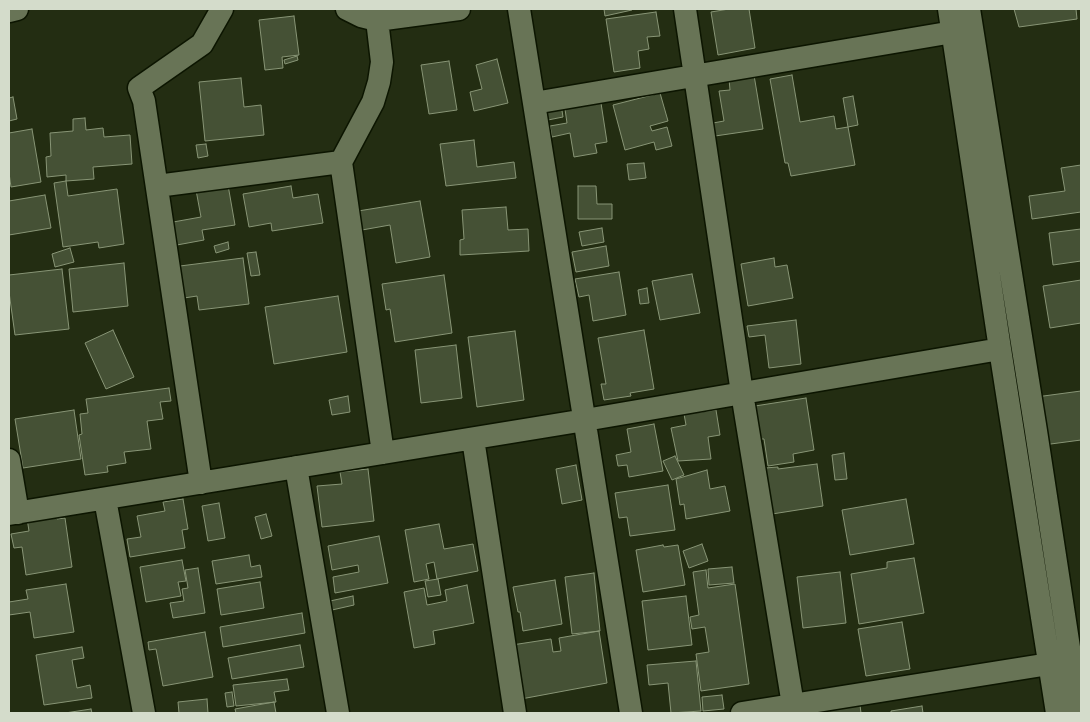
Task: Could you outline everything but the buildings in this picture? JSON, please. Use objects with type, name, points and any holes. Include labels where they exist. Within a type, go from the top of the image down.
[{"type":"street","points":[[9,11],[18,9]]},
{"type":"street","points":[[201,483],[144,101],[139,88],[202,44],[222,9]]},
{"type":"street","points":[[347,9],[361,16],[378,20],[459,9]]},
{"type":"street","points":[[519,9],[631,713]]},
{"type":"street","points":[[685,9],[742,393],[793,705]]},
{"type":"street","points":[[949,9],[1057,713]]},
{"type":"street","points":[[969,9],[1079,713]]},
{"type":"street","points":[[378,20],[382,62],[379,82],[373,102],[341,162],[383,453]]},
{"type":"street","points":[[534,103],[953,32]]},
{"type":"street","points":[[157,186],[341,162]]},
{"type":"street","points":[[9,460],[13,514],[1000,349]]},
{"type":"street","points":[[473,438],[515,713]]},
{"type":"street","points":[[296,468],[338,713]]},
{"type":"street","points":[[105,499],[144,713]]},
{"type":"street","points":[[742,713],[1049,664],[1074,682]]}]
